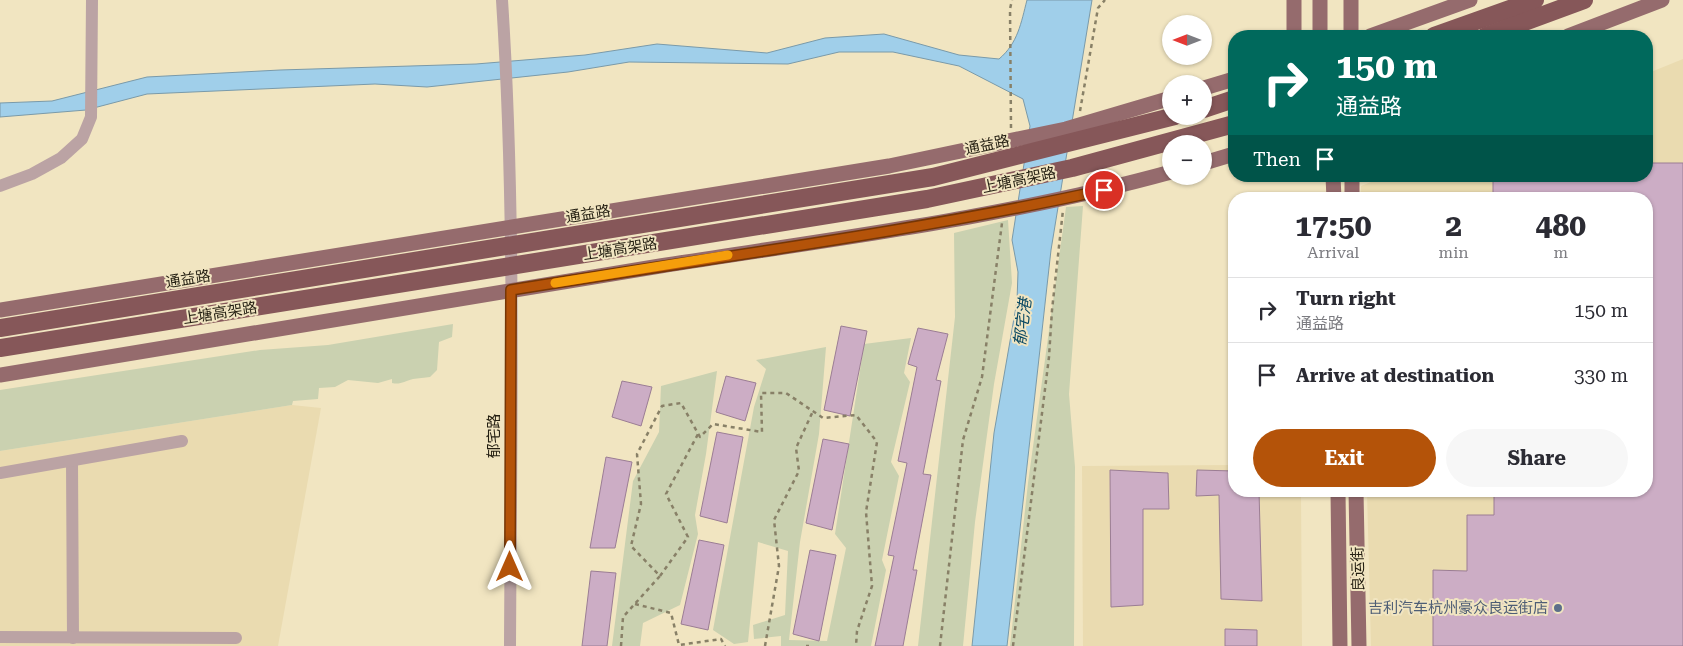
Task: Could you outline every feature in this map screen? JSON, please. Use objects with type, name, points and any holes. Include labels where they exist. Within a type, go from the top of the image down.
[{"type":"highway","points":[[1451,30],[1535,0]]},
{"type":"highway","points":[[1502,30],[1584,0]]},
{"type":"highway","points":[[1212,106],[1228,101]]},
{"type":"highway","name":"上塘高架路","points":[[0,328],[933,177],[1162,119]]},
{"type":"highway","name":"上塘高架路","points":[[0,348],[927,199],[1072,168],[1201,135],[1228,126]]},
{"type":"main road","points":[[1294,0],[1294,30]]},
{"type":"main road","points":[[1320,0],[1320,30]]},
{"type":"main road","points":[[1351,0],[1351,30]]},
{"type":"main road","points":[[1387,30],[1470,0]]},
{"type":"main road","points":[[1584,30],[1662,0]]},
{"type":"main road","points":[[1212,86],[1228,81]]},
{"type":"main road","name":"通益路","points":[[0,310],[889,166],[1066,129],[1162,101]]},
{"type":"main road","points":[[1212,161],[1228,156]]},
{"type":"main road","points":[[0,375],[982,214],[1120,186],[1162,174]]},
{"type":"main road","name":"良运街","points":[[1338,497],[1340,646]]},
{"type":"main road","name":"良运街","points":[[1356,497],[1359,646]]},
{"type":"street","points":[[0,186],[32,174],[61,158],[82,139],[91,117],[92,0]]},
{"type":"street","name":"郁宅路","points":[[502,0],[509,104],[512,226],[510,646]]},
{"type":"street","points":[[0,473],[72,462],[182,441]]},
{"type":"street","points":[[68,640],[72,462]]},
{"type":"street","points":[[6,640],[105,642],[229,641]]},
{"type":"path","points":[[1010,134],[1012,114],[1010,9],[1012,0]]},
{"type":"path","points":[[1080,113],[1098,8],[1105,0]]},
{"type":"path","points":[[1013,646],[1047,376],[1063,208]]},
{"type":"path","points":[[940,646],[964,440],[982,377],[1002,220]]},
{"type":"path","points":[[660,576],[631,546],[641,504],[637,454],[662,406],[681,403],[700,437],[713,424],[762,432],[761,393],[786,393],[823,418],[856,415],[877,442],[866,512],[872,586],[857,631],[856,646]]},
{"type":"path","points":[[765,646],[779,566],[774,520],[799,471],[796,448],[813,411]]},
{"type":"path","points":[[621,646],[623,617],[660,576],[688,538],[666,494],[698,434]]},
{"type":"path","points":[[635,604],[671,613],[679,645],[721,639],[725,646]]},
{"type":"shaded area","points":[[1683,59],[1683,646],[1371,646],[1367,497],[1653,497],[1653,192],[1361,192],[1361,186],[1371,182],[1653,182],[1653,71]]},
{"type":"shaded area","points":[[292,405],[321,408],[278,646],[0,646],[0,451]]},
{"type":"shaded area","points":[[1228,465],[1228,497],[1301,497],[1302,646],[1083,646],[1082,466]]},
{"type":"green space","points":[[1083,206],[1069,394],[1075,467],[1074,646],[1010,646],[1028,483],[1066,207]]},
{"type":"green space","points":[[1008,220],[1012,283],[994,384],[975,522],[963,646],[918,646],[955,317],[954,233]]},
{"type":"green space","points":[[453,324],[452,337],[439,342],[437,370],[430,377],[398,383],[392,383],[392,379],[378,383],[348,380],[335,387],[319,388],[318,399],[293,401],[292,405],[0,451],[0,390],[260,350],[328,345]]},
{"type":"green space","points":[[911,338],[904,373],[910,382],[891,462],[899,476],[882,560],[886,570],[871,646],[781,646],[781,636],[754,639],[753,625],[785,615],[788,551],[758,542],[748,642],[734,644],[713,630],[754,407],[766,369],[756,360],[826,347],[819,434],[800,542],[789,640],[827,641],[846,548],[835,534],[864,344]]},
{"type":"green space","points":[[717,371],[706,454],[695,515],[698,534],[680,605],[643,623],[640,646],[612,646],[633,481],[659,432],[661,386]]},
{"type":"water","name":"郁宅港","points":[[1027,0],[1092,0],[1051,250],[1007,646],[972,646],[994,433],[1017,301],[1018,272],[1012,240],[1030,126],[1023,99],[959,66],[893,52],[839,52],[788,64],[629,62],[568,72],[427,87],[375,84],[147,94],[86,110],[0,117],[0,103],[52,101],[147,77],[280,70],[476,64],[585,55],[657,44],[767,53],[825,38],[884,34],[959,55],[999,59],[1015,39],[1021,25]]},
{"type":"building","name":"吉利汽车杭州豪众良运街店","points":[[1653,163],[1683,163],[1683,646],[1433,646],[1433,570],[1467,571],[1467,515],[1494,515],[1494,497],[1653,497],[1653,192],[1493,192],[1493,182],[1653,182]]},
{"type":"building","points":[[841,326],[867,331],[850,416],[824,410]]},
{"type":"building","points":[[918,328],[948,334],[936,380],[941,381],[923,474],[931,475],[913,570],[917,570],[903,646],[875,646],[894,556],[888,555],[907,463],[898,461],[917,367],[908,364]]},
{"type":"building","points":[[726,376],[756,383],[745,421],[716,412]]},
{"type":"building","points":[[622,381],[652,387],[641,426],[612,417]]},
{"type":"building","points":[[717,432],[743,437],[727,523],[700,516]]},
{"type":"building","points":[[823,439],[849,444],[832,530],[806,523]]},
{"type":"building","points":[[606,457],[632,462],[615,548],[590,548]]},
{"type":"building","points":[[1110,470],[1168,473],[1169,509],[1143,509],[1143,605],[1111,607]]},
{"type":"building","points":[[1197,470],[1228,471],[1228,497],[1259,497],[1262,601],[1221,599],[1219,495],[1196,496]]},
{"type":"building","points":[[699,540],[724,545],[708,630],[681,624]]},
{"type":"building","points":[[810,550],[836,555],[819,641],[793,634]]},
{"type":"building","points":[[591,571],[616,573],[607,646],[582,646]]},
{"type":"building","points":[[1225,629],[1257,630],[1257,646],[1225,646]]},
{"type":"slow traffic","points":[[555,283],[728,255]]},
{"type":"place","name":"吉利汽车杭州豪众良运街店","points":[[1558,608]]},
{"type":"route","points":[[510,567],[511,290],[886,231],[1104,190]]}]
